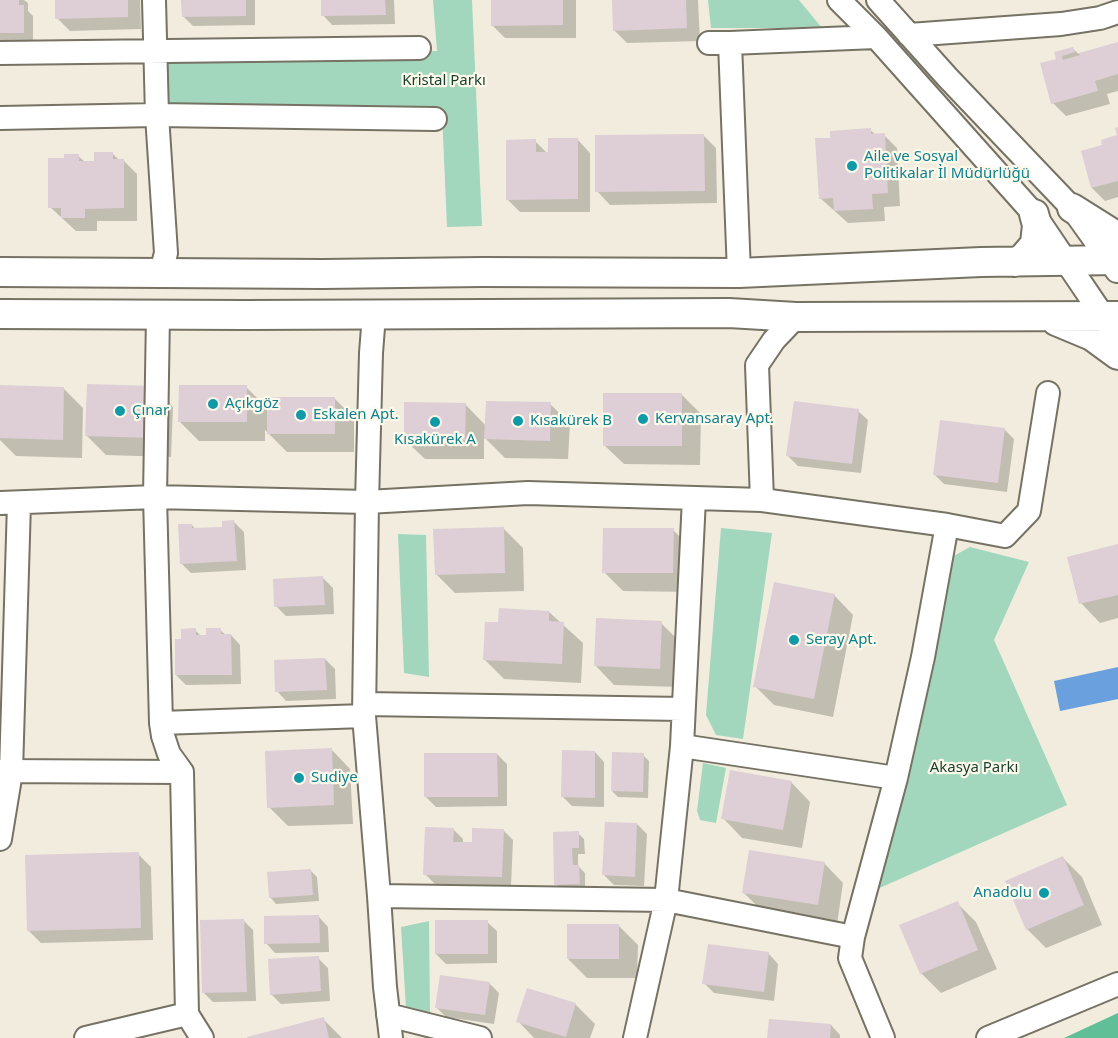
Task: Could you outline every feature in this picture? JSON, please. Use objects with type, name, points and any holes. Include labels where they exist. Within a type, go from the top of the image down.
[{"type":"main road","points":[[1072,208],[1116,257]]},
{"type":"main road","points":[[1014,262],[1023,258],[1035,244],[1037,225],[1034,214]]},
{"type":"main road","points":[[0,272],[739,273],[1067,261],[1116,257]]},
{"type":"main road","points":[[0,314],[729,313],[796,317],[1024,316],[1113,323]]},
{"type":"main road","points":[[1024,316],[1065,323],[1092,336],[1118,355]]},
{"type":"street","points":[[154,0],[157,115],[166,253],[161,272]]},
{"type":"street","points":[[839,0],[1034,214],[1113,323]]},
{"type":"street","points":[[878,0],[948,78],[1072,208]]},
{"type":"street","points":[[909,34],[1060,24],[1100,18],[1118,12]]},
{"type":"street","points":[[739,273],[719,43],[876,38]]},
{"type":"street","points":[[0,54],[419,48]]},
{"type":"street","points":[[0,118],[157,115],[435,119]]},
{"type":"street","points":[[158,315],[155,497],[161,723],[169,754],[182,772],[187,1014],[202,1038]]},
{"type":"street","points":[[374,315],[367,502],[365,710],[391,1038]]},
{"type":"street","points":[[762,500],[757,365],[774,340],[796,317]]},
{"type":"street","points":[[0,839],[5,772],[10,503],[155,497],[367,502],[528,493],[762,500],[947,525],[1005,536],[1029,511],[1048,393]]},
{"type":"street","points":[[635,1038],[666,900],[682,746],[694,498]]},
{"type":"street","points":[[883,1038],[850,958],[853,937],[896,778],[923,657],[947,525]]},
{"type":"street","points":[[161,723],[365,710],[683,709]]},
{"type":"street","points":[[682,746],[896,778]]},
{"type":"street","points":[[5,772],[182,772]]},
{"type":"street","points":[[380,896],[666,900],[853,937]]},
{"type":"street","points":[[988,1038],[1118,984]]},
{"type":"street","points":[[86,1038],[187,1014]]},
{"type":"street","points":[[388,1015],[480,1038]]},
{"type":"green space","name":"Kristal Parkı","points":[[433,0],[472,0],[482,226],[447,227],[442,112],[162,104],[163,61],[437,51]]},
{"type":"green space","points":[[708,0],[799,0],[822,28],[711,28]]},
{"type":"green space","points":[[721,528],[772,533],[743,739],[716,735],[706,715]]},
{"type":"green space","points":[[398,534],[426,535],[429,677],[404,673]]},
{"type":"green space","name":"Akasya Parkı","points":[[970,547],[1029,562],[994,640],[1067,805],[875,890],[950,558]]},
{"type":"green space","points":[[703,763],[726,768],[716,823],[700,820],[697,811]]},
{"type":"green space","points":[[429,921],[430,1014],[406,1008],[401,927]]},
{"type":"green space","points":[[1118,1013],[1118,1038],[1064,1038]]},
{"type":"water","points":[[1118,667],[1118,699],[1060,711],[1054,681]]},
{"type":"building","points":[[0,0],[19,0],[19,5],[24,5],[24,33],[0,33]]},
{"type":"building","points":[[55,0],[128,0],[128,17],[55,19]]},
{"type":"building","points":[[181,0],[246,0],[246,16],[182,17]]},
{"type":"building","points":[[321,0],[385,0],[386,15],[321,16]]},
{"type":"building","points":[[491,0],[563,0],[563,25],[491,26]]},
{"type":"building","points":[[612,0],[686,0],[687,28],[613,31]]},
{"type":"building","points":[[1118,42],[1118,74],[1095,81],[1098,91],[1051,104],[1040,63],[1056,59],[1054,52],[1073,47],[1075,52],[1062,56],[1063,60]]},
{"type":"building","points":[[1118,127],[1118,181],[1091,188],[1081,151],[1102,145],[1101,140],[1117,135],[1115,128]]},
{"type":"building","name":"Aile ve Sosyal Politikalar İl Müdürlüğü","points":[[871,128],[871,134],[885,133],[888,193],[872,194],[873,209],[834,211],[833,198],[819,199],[815,138],[830,138],[830,131]]},
{"type":"building","points":[[704,134],[705,191],[595,192],[595,135]]},
{"type":"building","points":[[548,138],[578,138],[578,199],[506,200],[506,140],[536,139],[536,152],[548,152]]},
{"type":"building","points":[[94,152],[113,152],[113,159],[124,159],[124,208],[85,209],[85,218],[61,218],[61,208],[48,208],[48,158],[64,158],[64,154],[79,154],[79,161],[94,161]]},
{"type":"building","name":"Çınar","points":[[87,384],[155,386],[153,438],[85,436]]},
{"type":"building","points":[[0,385],[64,387],[63,440],[0,438]]},
{"type":"building","name":"Açıkgöz","points":[[179,385],[247,385],[247,422],[178,422]]},
{"type":"building","name":"Kervansaray Apt.","points":[[603,393],[682,393],[682,446],[603,446]]},
{"type":"building","name":"Eskalen Apt.","points":[[267,397],[335,397],[335,434],[267,434]]},
{"type":"building","name":"Kısakürek B","points":[[486,401],[551,402],[550,441],[484,439]]},
{"type":"building","points":[[794,401],[859,409],[852,464],[786,456]]},
{"type":"building","name":"Kısakürek A","points":[[404,402],[466,403],[465,440],[404,440]]},
{"type":"building","points":[[940,420],[1005,428],[998,483],[933,475]]},
{"type":"building","points":[[234,520],[237,561],[180,564],[178,524],[192,524],[192,528],[222,527],[222,521]]},
{"type":"building","points":[[504,527],[505,573],[435,575],[433,529]]},
{"type":"building","points":[[603,528],[674,528],[673,573],[602,573]]},
{"type":"building","points":[[1118,544],[1118,595],[1079,604],[1067,557]]},
{"type":"building","points":[[323,576],[325,605],[274,607],[273,579]]},
{"type":"building","name":"Seray Apt.","points":[[774,582],[835,594],[814,699],[753,687]]},
{"type":"building","points":[[499,608],[549,611],[549,621],[564,622],[562,664],[483,660],[485,622],[498,622]]},
{"type":"building","points":[[596,618],[662,621],[660,669],[594,666]]},
{"type":"building","points":[[196,628],[196,635],[206,635],[206,628],[221,628],[221,634],[231,634],[232,675],[175,675],[175,639],[181,639],[181,629]]},
{"type":"building","points":[[325,658],[327,690],[275,692],[274,660]]},
{"type":"building","name":"Sudiye","points":[[332,748],[334,805],[267,808],[265,751]]},
{"type":"building","points":[[562,750],[595,751],[595,798],[561,797]]},
{"type":"building","points":[[612,752],[644,753],[643,792],[611,791]]},
{"type":"building","points":[[424,753],[497,753],[498,797],[424,797]]},
{"type":"building","points":[[730,770],[792,781],[783,830],[721,819]]},
{"type":"building","points":[[605,822],[637,823],[635,877],[602,875]]},
{"type":"building","points":[[425,827],[454,828],[453,842],[472,842],[472,828],[504,829],[502,877],[423,875]]},
{"type":"building","points":[[579,831],[579,848],[572,848],[573,865],[579,865],[580,884],[554,885],[553,832]]},
{"type":"building","points":[[749,850],[825,862],[818,905],[742,893]]},
{"type":"building","points":[[139,852],[141,928],[27,931],[25,855]]},
{"type":"building","name":"Anadolu","points":[[1063,856],[1084,905],[1026,930],[1005,881]]},
{"type":"building","points":[[311,869],[313,895],[269,898],[267,872]]},
{"type":"building","name":"Anadolu","points":[[958,901],[978,950],[920,974],[899,925]]},
{"type":"building","points":[[319,915],[320,943],[264,944],[264,916]]},
{"type":"building","points":[[244,919],[247,992],[202,993],[200,920]]},
{"type":"building","points":[[435,920],[488,920],[488,954],[435,954]]},
{"type":"building","points":[[567,924],[619,924],[619,959],[567,959]]},
{"type":"building","points":[[708,944],[769,952],[764,992],[702,984]]},
{"type":"building","points":[[319,956],[321,991],[270,995],[268,959]]},
{"type":"building","points":[[440,975],[490,982],[485,1015],[435,1008]]},
{"type":"building","points":[[527,988],[576,1003],[566,1037],[516,1022]]},
{"type":"building","points":[[324,1017],[329,1038],[247,1038],[247,1037]]},
{"type":"building","points":[[769,1019],[831,1024],[830,1038],[767,1038]]},
{"type":"place","name":"Aile ve Sosyal Politikalar İl Müdürlüğü","points":[[852,166]]},
{"type":"place","name":"Açıkgöz","points":[[213,404]]},
{"type":"place","name":"Çınar","points":[[120,411]]},
{"type":"place","name":"Eskalen Apt.","points":[[301,415]]},
{"type":"place","name":"Kervansaray Apt.","points":[[643,419]]},
{"type":"place","name":"Kısakürek B","points":[[518,421]]},
{"type":"place","name":"Kısakürek A","points":[[435,422]]},
{"type":"place","name":"Seray Apt.","points":[[794,640]]},
{"type":"place","name":"Sudiye","points":[[299,778]]},
{"type":"place","name":"Anadolu","points":[[1044,893]]}]
